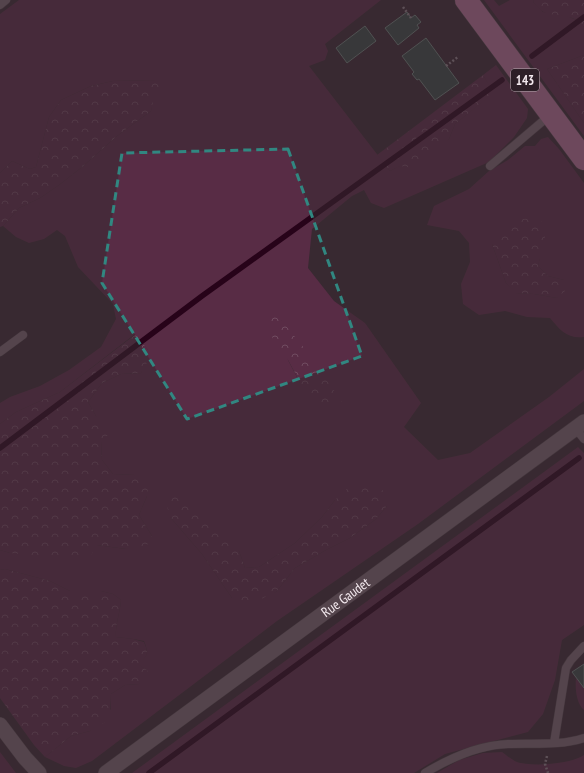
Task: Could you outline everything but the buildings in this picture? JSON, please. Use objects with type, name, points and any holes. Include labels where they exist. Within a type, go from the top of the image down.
[{"type":"main road","name":"143","points":[[466,0],[584,159]]},
{"type":"street","name":"Rue Gaudet","points":[[106,773],[581,430]]},
{"type":"street","points":[[0,725],[25,758],[39,773]]},
{"type":"lane","points":[[0,4],[6,0]]},
{"type":"lane","points":[[490,166],[551,115]]},
{"type":"lane","points":[[0,352],[23,335]]},
{"type":"lane","points":[[554,743],[566,668],[584,646]]},
{"type":"lane","points":[[425,773],[443,762],[467,753],[490,747],[507,744],[564,743],[584,738]]},
{"type":"path","points":[[403,7],[411,18]]},
{"type":"path","points":[[446,66],[458,57]]},
{"type":"highlighted area","points":[[288,149],[362,356],[187,419],[102,283],[122,153]]},
{"type":"green space","points":[[19,0],[381,0],[325,44],[328,51],[325,60],[309,66],[390,171],[449,139],[455,124],[493,93],[483,75],[496,65],[528,109],[527,118],[514,137],[489,162],[384,208],[371,203],[364,190],[352,196],[312,229],[308,268],[334,301],[365,323],[421,403],[404,427],[438,460],[470,453],[549,397],[584,369],[584,401],[418,524],[277,621],[92,761],[76,768],[64,766],[45,757],[71,736],[90,731],[111,709],[111,694],[125,685],[139,684],[147,670],[137,664],[145,657],[147,652],[146,645],[144,641],[116,637],[116,628],[121,600],[113,594],[101,591],[70,591],[50,581],[5,569],[0,570],[0,550],[10,553],[97,545],[126,549],[152,536],[139,515],[147,496],[134,475],[113,474],[102,460],[101,442],[96,416],[88,402],[102,383],[121,374],[141,373],[148,350],[135,334],[60,392],[16,412],[0,424],[0,403],[10,397],[40,386],[69,370],[101,347],[116,319],[113,304],[78,267],[65,236],[57,230],[44,239],[29,243],[16,237],[3,226],[19,208],[40,198],[59,185],[117,136],[151,111],[156,80],[113,81],[91,86],[61,100],[49,117],[36,167],[30,169],[12,161],[0,173],[0,14]],"holes":[[[281,320],[300,383],[288,360]],[[335,500],[387,506],[376,519],[350,538],[295,568],[276,592],[232,598],[202,554],[170,517],[239,551],[245,568],[259,567],[295,543],[322,517]]]},
{"type":"green space","points":[[484,0],[494,0],[499,6],[510,0],[534,0],[533,2],[543,12],[567,16],[581,22],[584,27],[584,55],[547,69],[584,123],[584,136]]},
{"type":"green space","points":[[534,0],[584,0],[584,27],[575,19],[542,11],[533,2]]},
{"type":"green space","points":[[584,55],[584,123],[547,69]]},
{"type":"green space","points":[[483,75],[494,93],[455,124],[449,139],[415,168],[400,166],[390,171],[377,155]]},
{"type":"green space","points":[[156,80],[162,94],[154,98],[151,111],[117,136],[59,185],[40,198],[19,208],[3,226],[0,227],[0,173],[12,161],[30,169],[36,167],[49,117],[61,100],[91,86],[113,81]]},
{"type":"green space","points":[[548,137],[559,149],[584,183],[584,337],[573,337],[564,333],[550,318],[527,317],[505,311],[479,315],[463,304],[461,284],[470,262],[469,243],[459,231],[427,225],[434,206],[469,189],[489,171],[508,160],[525,146],[535,146],[541,139]],"holes":[[[492,244],[540,257],[538,266],[548,276],[564,280],[557,298],[516,293],[506,283]]]},
{"type":"green space","points":[[532,218],[545,223],[545,239],[538,266],[548,276],[564,280],[565,291],[557,298],[534,294],[515,293],[506,283],[492,244],[501,229],[515,220]]},
{"type":"green space","points":[[271,315],[281,320],[301,344],[342,402],[333,407],[324,407],[316,403],[309,396],[288,360],[272,337],[270,332]]},
{"type":"green space","points":[[136,334],[148,350],[149,359],[141,373],[121,374],[102,383],[88,402],[109,434],[101,442],[102,460],[113,474],[134,475],[149,479],[147,496],[139,515],[152,536],[146,547],[126,549],[97,545],[88,560],[10,553],[0,550],[0,424],[16,412],[60,392]]},
{"type":"green space","points":[[578,447],[584,453],[584,625],[562,640],[555,680],[543,714],[528,732],[445,754],[414,773],[132,773]]},
{"type":"green space","points":[[371,484],[389,494],[387,506],[376,519],[350,538],[295,568],[276,592],[261,599],[243,604],[232,598],[202,554],[170,517],[165,499],[173,494],[204,512],[239,551],[245,568],[259,567],[295,543],[322,517],[335,500],[349,487]]},
{"type":"green space","points":[[5,569],[50,581],[70,591],[101,591],[113,594],[121,600],[116,628],[116,637],[144,642],[147,649],[146,657],[138,664],[147,670],[149,676],[139,684],[125,685],[111,694],[110,719],[90,731],[71,736],[45,757],[34,745],[0,698],[0,570]]},
{"type":"green space","points":[[576,678],[584,688],[584,710],[579,703],[576,691]]},
{"type":"green space","points":[[0,752],[16,773],[0,773]]},
{"type":"green space","points":[[502,752],[511,759],[524,764],[551,764],[570,761],[584,755],[584,773],[437,773],[459,760],[483,753]]},
{"type":"waterway","points":[[532,56],[584,17]]},
{"type":"waterway","points":[[0,448],[202,296],[502,80]]},
{"type":"waterway","points":[[149,773],[579,458]]}]
